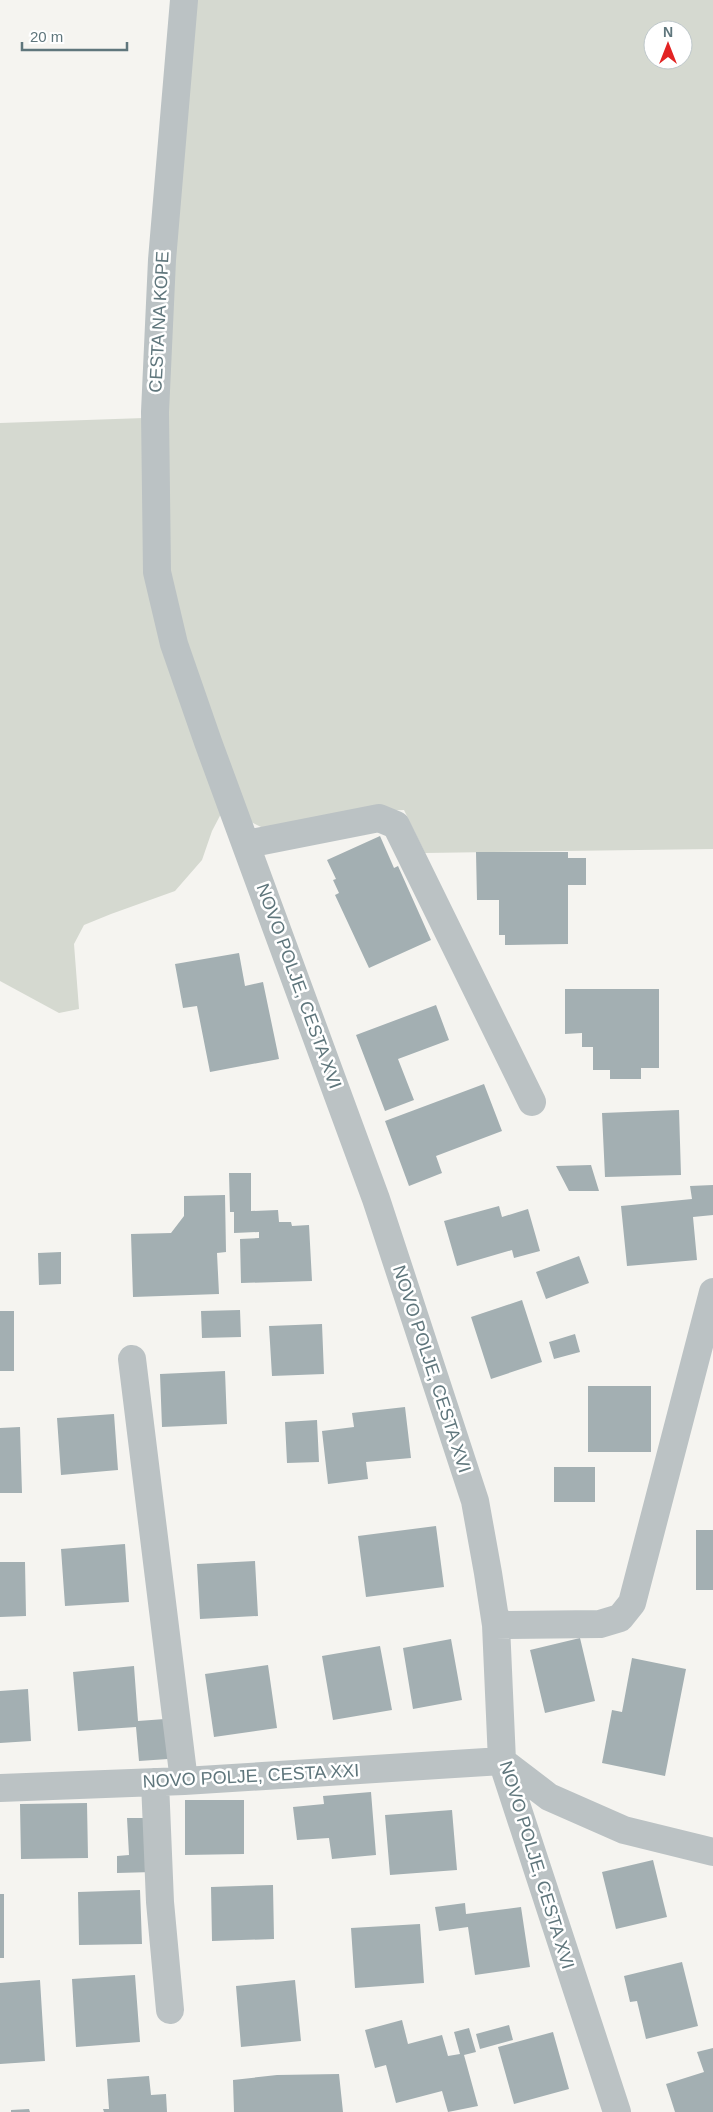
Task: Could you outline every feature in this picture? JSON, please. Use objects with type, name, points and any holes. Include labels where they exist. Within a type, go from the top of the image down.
[{"type":"street","name":"CESTA NA KOPE","points":[[174,644],[157,572],[155,412],[162,260],[184,0]]},
{"type":"street","name":"NOVO POLJE, CESTA XVI","points":[[174,644],[208,742],[380,1210],[475,1501],[496,1626],[502,1760],[617,2112]]},
{"type":"street","points":[[247,844],[379,818],[396,825],[532,1102]]},
{"type":"street","points":[[496,1626],[600,1624],[620,1618],[632,1603],[713,1292]]},
{"type":"street","points":[[132,1359],[184,1781]]},
{"type":"street","points":[[502,1760],[550,1797],[624,1830],[713,1852]]},
{"type":"street","name":"NOVO POLJE, CESTA XXI","points":[[0,1788],[184,1781],[502,1760]]},
{"type":"street","points":[[155,1782],[160,1902],[170,2010]]},
{"type":"shaded area","points":[[193,0],[713,0],[713,849],[425,853],[404,810],[365,811],[265,829],[247,820],[198,677],[169,583],[164,490],[181,125]]},
{"type":"shaded area","points":[[144,418],[147,560],[223,810],[212,831],[202,860],[175,891],[84,925],[74,944],[79,1009],[59,1013],[0,981],[0,423]]},
{"type":"building","points":[[380,836],[394,868],[398,866],[431,940],[369,968],[335,895],[339,893],[333,880],[336,879],[327,860]]},
{"type":"building","points":[[476,852],[568,852],[568,858],[586,858],[586,885],[568,885],[568,944],[505,945],[505,935],[499,935],[499,900],[477,900]]},
{"type":"building","points":[[239,953],[245,986],[263,982],[279,1059],[210,1072],[197,1006],[183,1008],[175,964]]},
{"type":"building","points":[[565,989],[659,989],[659,1068],[641,1068],[641,1079],[610,1079],[610,1070],[593,1070],[593,1047],[582,1047],[582,1033],[565,1034]]},
{"type":"building","points":[[436,1005],[449,1040],[398,1059],[414,1100],[385,1111],[356,1035]]},
{"type":"building","points":[[484,1084],[502,1131],[436,1156],[442,1173],[409,1186],[385,1121]]},
{"type":"building","points":[[679,1110],[681,1175],[605,1177],[602,1113]]},
{"type":"building","points":[[591,1165],[599,1191],[569,1191],[556,1166]]},
{"type":"building","points":[[229,1173],[251,1173],[251,1211],[278,1210],[279,1222],[291,1222],[292,1226],[309,1225],[312,1281],[241,1283],[240,1239],[259,1238],[259,1232],[234,1233],[234,1212],[230,1212]]},
{"type":"building","points":[[713,1185],[713,1215],[693,1217],[697,1260],[627,1266],[621,1206],[692,1199],[690,1186]]},
{"type":"building","points":[[225,1195],[226,1252],[217,1253],[219,1294],[133,1297],[131,1234],[171,1233],[184,1216],[184,1196]]},
{"type":"building","points":[[499,1206],[502,1217],[528,1209],[540,1251],[514,1258],[512,1250],[457,1266],[444,1221]]},
{"type":"building","points":[[61,1252],[61,1284],[39,1285],[38,1253]]},
{"type":"building","points":[[579,1256],[589,1283],[546,1299],[536,1272]]},
{"type":"building","points":[[522,1300],[542,1362],[491,1379],[471,1317]]},
{"type":"building","points":[[240,1310],[241,1337],[202,1338],[201,1311]]},
{"type":"building","points":[[0,1311],[14,1311],[14,1371],[0,1371]]},
{"type":"building","points":[[322,1324],[324,1374],[272,1376],[269,1326]]},
{"type":"building","points":[[575,1334],[580,1352],[554,1359],[549,1342]]},
{"type":"building","points":[[225,1371],[227,1424],[162,1427],[160,1374]]},
{"type":"building","points":[[588,1386],[651,1386],[651,1452],[588,1452]]},
{"type":"building","points":[[405,1407],[411,1458],[366,1462],[368,1479],[328,1484],[322,1431],[354,1427],[352,1413]]},
{"type":"building","points":[[114,1414],[118,1470],[61,1475],[57,1418]]},
{"type":"building","points":[[317,1420],[319,1462],[287,1463],[285,1422]]},
{"type":"building","points":[[20,1427],[22,1493],[0,1493],[0,1428]]},
{"type":"building","points":[[554,1467],[595,1467],[595,1502],[554,1502]]},
{"type":"building","points":[[436,1526],[444,1587],[366,1597],[358,1536]]},
{"type":"building","points":[[696,1530],[713,1530],[713,1590],[696,1590]]},
{"type":"building","points":[[125,1544],[129,1602],[65,1606],[61,1549]]},
{"type":"building","points":[[255,1561],[258,1616],[200,1619],[197,1564]]},
{"type":"building","points":[[0,1562],[25,1562],[26,1616],[0,1617]]},
{"type":"building","points":[[580,1638],[595,1701],[545,1713],[530,1650]]},
{"type":"building","points":[[451,1639],[462,1700],[413,1709],[403,1648]]},
{"type":"building","points":[[380,1646],[392,1710],[333,1720],[322,1656]]},
{"type":"building","points":[[632,1658],[686,1669],[665,1776],[602,1763],[612,1710],[622,1712]]},
{"type":"building","points":[[268,1665],[277,1728],[214,1737],[205,1674]]},
{"type":"building","points":[[134,1666],[138,1721],[165,1719],[168,1759],[139,1761],[136,1727],[78,1731],[73,1672]]},
{"type":"building","points":[[28,1689],[31,1741],[0,1743],[0,1691]]},
{"type":"building","points":[[371,1792],[376,1855],[332,1859],[329,1838],[297,1840],[293,1807],[324,1804],[323,1796]]},
{"type":"building","points":[[185,1800],[244,1800],[244,1854],[185,1855]]},
{"type":"building","points":[[87,1803],[88,1858],[21,1859],[20,1804]]},
{"type":"building","points":[[452,1810],[457,1870],[390,1875],[385,1815]]},
{"type":"building","points":[[127,1818],[151,1818],[153,1872],[117,1873],[117,1856],[129,1855]]},
{"type":"building","points":[[653,1860],[667,1917],[616,1929],[602,1872]]},
{"type":"building","points":[[273,1885],[274,1939],[212,1941],[211,1887]]},
{"type":"building","points":[[140,1890],[142,1944],[79,1945],[78,1892]]},
{"type":"building","points":[[0,1894],[4,1894],[4,1958],[0,1958]]},
{"type":"building","points":[[465,1903],[466,1914],[521,1907],[530,1967],[475,1975],[468,1927],[439,1931],[435,1907]]},
{"type":"building","points":[[420,1924],[424,1983],[355,1988],[351,1928]]},
{"type":"building","points":[[682,1962],[698,2026],[646,2039],[637,2001],[630,2002],[624,1976]]},
{"type":"building","points":[[135,1975],[140,2042],[76,2047],[72,1979]]},
{"type":"building","points":[[40,1980],[45,2061],[0,2064],[0,1983]]},
{"type":"building","points":[[295,1980],[301,2041],[241,2047],[236,1986]]},
{"type":"building","points":[[402,2020],[408,2044],[442,2035],[448,2056],[460,2054],[454,2032],[469,2028],[476,2052],[464,2055],[478,2106],[448,2112],[442,2091],[396,2103],[386,2065],[375,2068],[365,2030]]},
{"type":"building","points":[[509,2025],[513,2040],[480,2049],[476,2034]]},
{"type":"building","points":[[553,2032],[569,2089],[514,2104],[498,2047]]},
{"type":"building","points":[[713,2048],[713,2112],[675,2112],[666,2084],[704,2072],[697,2052]]},
{"type":"building","points":[[339,2074],[343,2112],[234,2112],[233,2080],[277,2075]]},
{"type":"building","points":[[149,2076],[151,2095],[166,2094],[167,2112],[104,2112],[103,2109],[109,2109],[107,2079]]},
{"type":"building","points":[[29,2109],[30,2112],[11,2112],[11,2110]]}]
